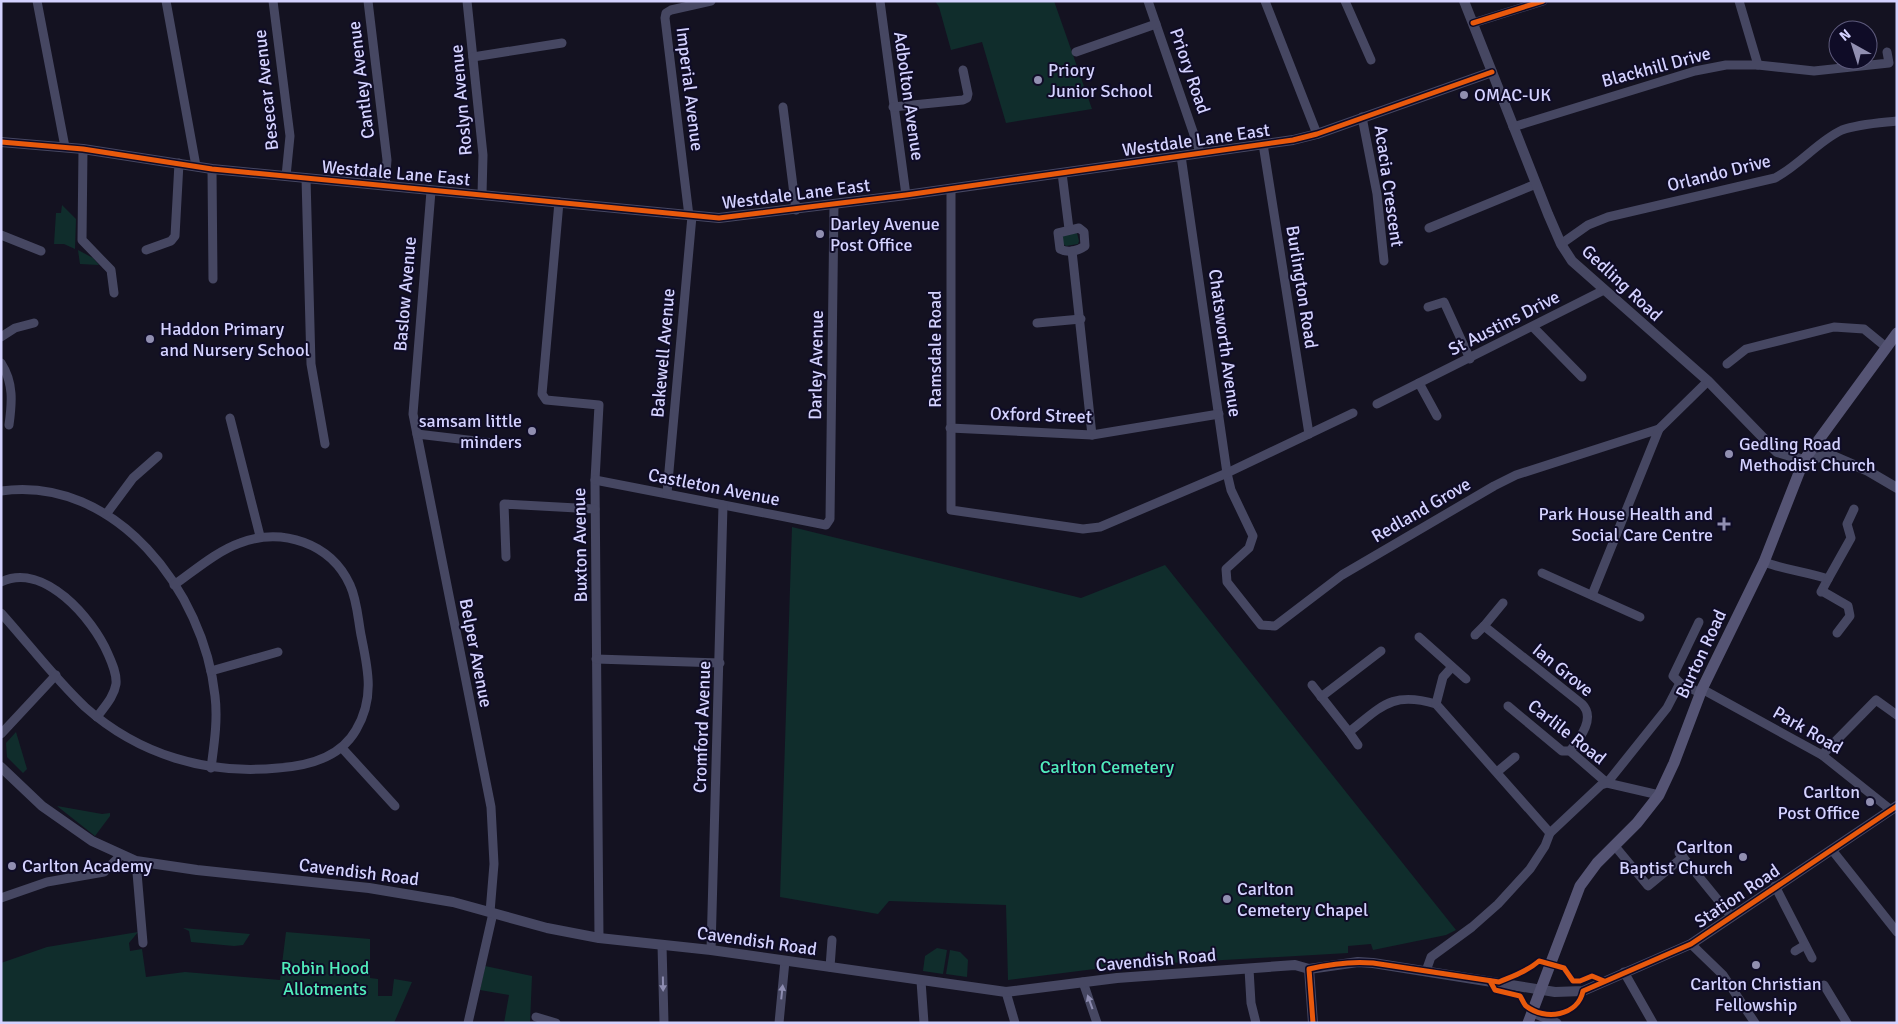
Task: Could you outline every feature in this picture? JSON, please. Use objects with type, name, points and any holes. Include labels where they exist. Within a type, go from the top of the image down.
[{"type":"main road","name":"Burton Road","points":[[1531,1018],[1580,886],[1597,863],[1637,823],[1659,795],[1674,763],[1701,691],[1764,562],[1804,460],[1897,333]]},
{"type":"street","points":[[37,1],[65,147]]},
{"type":"street","points":[[166,1],[196,166]]},
{"type":"street","name":"Besecar Avenue","points":[[273,1],[290,136],[286,176]]},
{"type":"street","name":"Cantley Avenue","points":[[368,1],[386,160],[385,186]]},
{"type":"street","name":"Roslyn Avenue","points":[[467,1],[483,155],[482,195]]},
{"type":"street","name":"Imperial Avenue","points":[[690,216],[664,18],[666,13],[671,10],[712,1]]},
{"type":"street","name":"Adbolton Avenue","points":[[880,1],[906,195]]},
{"type":"street","name":"Priory Road","points":[[1148,1],[1200,152]]},
{"type":"street","points":[[1265,1],[1317,134]]},
{"type":"street","points":[[1345,1],[1371,60]]},
{"type":"street","name":"Gedling Road","points":[[1464,1],[1536,184],[1561,244],[1572,261],[1708,382],[1777,452],[1804,460]]},
{"type":"street","points":[[1473,23],[1544,1]]},
{"type":"street","points":[[1739,1],[1758,65]]},
{"type":"street","points":[[1076,52],[1156,24]]},
{"type":"street","points":[[473,57],[562,43]]},
{"type":"street","name":"Blackhill Drive","points":[[1513,127],[1695,71],[1726,65],[1758,65],[1814,71],[1889,64],[1887,52]]},
{"type":"street","points":[[893,107],[964,100],[968,94],[963,70]]},
{"type":"street","name":"Westdale Lane East","points":[[1,142],[83,149],[212,169],[690,216],[742,217],[1181,156],[1317,134],[1492,72]]},
{"type":"street","points":[[783,107],[796,210]]},
{"type":"street","name":"Acacia Crescent","points":[[1362,117],[1377,194],[1384,260]]},
{"type":"street","name":"Orlando Drive","points":[[1561,244],[1578,230],[1608,217],[1775,178],[1788,171],[1830,137],[1842,130],[1897,121]]},
{"type":"street","name":"Burlington Road","points":[[1263,144],[1309,434]]},
{"type":"street","points":[[83,149],[82,240],[111,270],[114,293]]},
{"type":"street","name":"Chatsworth Avenue","points":[[1181,156],[1227,473],[1231,490],[1251,532]]},
{"type":"street","points":[[146,250],[171,241],[175,236],[179,163]]},
{"type":"street","points":[[212,169],[213,279]]},
{"type":"street","points":[[1062,173],[1069,229]]},
{"type":"street","points":[[306,178],[311,364],[325,444]]},
{"type":"street","points":[[1429,228],[1536,184]]},
{"type":"street","name":"Ramsdale Road","points":[[952,188],[951,510],[1084,529],[1100,528],[1227,473]]},
{"type":"street","name":"Baslow Avenue","points":[[412,401],[431,190]]},
{"type":"street","name":"Buxton Avenue","points":[[559,202],[542,394],[546,400],[599,405],[595,480],[599,938]]},
{"type":"street","name":"Darley Avenue","points":[[826,525],[830,519],[834,204]]},
{"type":"street","name":"Bakewell Avenue","points":[[667,493],[690,216]]},
{"type":"street","points":[[1079,228],[1082,230],[1085,242],[1081,249],[1072,251],[1060,249],[1057,236],[1061,230],[1079,228]]},
{"type":"street","points":[[1,235],[41,250]]},
{"type":"street","points":[[1072,251],[1081,319],[1092,435]]},
{"type":"street","name":"St Austins Drive","points":[[1377,404],[1470,359],[1604,290]]},
{"type":"street","points":[[1428,307],[1444,302],[1470,359]]},
{"type":"street","points":[[1037,324],[1081,319]]},
{"type":"street","points":[[1,337],[15,328],[34,323]]},
{"type":"street","points":[[1533,327],[1582,377]]},
{"type":"street","points":[[1727,364],[1746,349],[1834,327],[1864,329],[1886,347]]},
{"type":"street","points":[[1,364],[8,374],[13,397],[8,425]]},
{"type":"street","name":"Redland Grove","points":[[1251,532],[1253,543],[1230,563],[1226,568],[1225,576],[1227,582],[1256,620],[1262,625],[1275,626],[1342,575],[1494,486],[1516,475],[1659,430],[1708,382]]},
{"type":"street","points":[[1419,383],[1438,416]]},
{"type":"street","name":"Belper Avenue","points":[[412,401],[491,807],[494,864],[491,913],[468,1023]]},
{"type":"street","points":[[1227,473],[1353,413]]},
{"type":"street","name":"Oxford Street","points":[[950,428],[1092,435],[1219,414]]},
{"type":"street","points":[[230,418],[260,536]]},
{"type":"street","points":[[1592,595],[1659,430]]},
{"type":"street","points":[[417,434],[493,443]]},
{"type":"street","points":[[1804,460],[1831,455],[1897,488]]},
{"type":"street","points":[[107,513],[134,478],[158,456]]},
{"type":"street","name":"Castleton Avenue","points":[[595,480],[826,525]]},
{"type":"street","points":[[1,491],[33,489],[87,503],[107,513],[138,540],[174,585],[197,625],[211,671],[216,719],[211,768]]},
{"type":"street","points":[[506,557],[504,504],[595,509]]},
{"type":"street","name":"Cromford Avenue","points":[[711,950],[723,505]]},
{"type":"street","points":[[1837,633],[1850,616],[1848,606],[1821,591],[1851,538],[1847,524],[1854,509]]},
{"type":"street","points":[[1,613],[56,676],[97,716],[128,739],[170,758],[211,768],[250,771],[296,767],[316,762],[342,748],[356,730],[368,706],[370,686],[351,587],[334,560],[317,547],[299,540],[260,536],[238,543],[174,585]]},
{"type":"street","points":[[1764,562],[1790,571],[1804,571],[1828,579]]},
{"type":"street","points":[[1542,572],[1640,617]]},
{"type":"street","points":[[1,582],[11,577],[39,581],[82,611],[97,632],[114,667],[116,683],[110,700],[97,716]]},
{"type":"street","points":[[1475,635],[1503,602]]},
{"type":"street","points":[[1426,971],[1428,961],[1433,954],[1472,927],[1498,904],[1530,869],[1545,846],[1550,833],[1607,782],[1667,708],[1680,683],[1673,676],[1699,622]]},
{"type":"street","name":"Ian Grove","points":[[1484,626],[1586,708],[1588,719],[1579,740],[1570,751]]},
{"type":"street","points":[[1419,637],[1466,679]]},
{"type":"street","points":[[211,671],[278,652]]},
{"type":"street","points":[[1321,697],[1381,652]]},
{"type":"street","points":[[596,659],[720,663]]},
{"type":"street","points":[[1436,704],[1443,677],[1452,667]]},
{"type":"street","points":[[1,734],[56,676]]},
{"type":"street","name":"Park Road","points":[[1680,683],[1701,691],[1822,755],[1894,808]]},
{"type":"street","points":[[1312,685],[1358,745]]},
{"type":"street","points":[[1349,732],[1384,706],[1397,699],[1410,698],[1436,704],[1550,833]]},
{"type":"street","points":[[1822,755],[1876,700],[1897,715]]},
{"type":"street","name":"Carlile Road","points":[[1508,706],[1562,751],[1570,751],[1607,782]]},
{"type":"street","points":[[342,748],[395,806]]},
{"type":"street","points":[[1497,772],[1515,757]]},
{"type":"street","name":"Cavendish Road","points":[[1,767],[60,819],[93,842],[120,856],[136,861],[197,870],[369,888],[453,902],[547,928],[599,938],[711,950],[1006,992],[1083,982],[1295,965],[1309,969],[1358,962],[1542,989]]},
{"type":"street","points":[[1607,782],[1659,795]]},
{"type":"street","name":"Station Road","points":[[1542,989],[1567,993],[1583,991],[1691,944],[1894,808]]},
{"type":"street","points":[[1614,846],[1648,886],[1681,855],[1731,916]]},
{"type":"street","points":[[1832,850],[1896,930]]},
{"type":"street","points":[[1,898],[47,882],[104,872],[120,856]]},
{"type":"street","points":[[136,861],[143,943]]},
{"type":"street","points":[[1775,886],[1812,958]]},
{"type":"street","points":[[830,968],[831,940]]},
{"type":"street","points":[[1691,944],[1723,975],[1755,1023]]},
{"type":"street","points":[[662,945],[664,1023]]},
{"type":"street","points":[[1795,951],[1806,945]]},
{"type":"street","points":[[779,1023],[785,961]]},
{"type":"street","points":[[1250,968],[1251,1002],[1256,1023]]},
{"type":"street","points":[[1309,969],[1313,1023]]},
{"type":"street","points":[[1624,972],[1653,1023]]},
{"type":"street","points":[[920,981],[924,1023]]},
{"type":"street","points":[[1083,982],[1097,1023]]},
{"type":"street","points":[[1824,985],[1847,1023]]},
{"type":"street","points":[[1006,992],[1015,1023]]},
{"type":"street","points":[[536,1017],[556,1023]]},
{"type":"street","points":[[1531,1018],[1557,1023]]},
{"type":"green space","name":"Priory Junior School","points":[[935,1],[1054,1],[1092,109],[1006,123],[982,42],[951,50],[939,7]]},
{"type":"green space","points":[[62,205],[76,219],[75,249],[64,244],[54,244],[56,213],[61,213]]},
{"type":"green space","points":[[1077,233],[1078,244],[1066,246],[1063,244],[1062,235]]},
{"type":"green space","points":[[78,250],[93,258],[99,265],[80,264]]},
{"type":"green space","name":"Carlton Cemetery","points":[[792,527],[1081,598],[1165,565],[1456,930],[1446,935],[1373,950],[1371,944],[1348,946],[1348,953],[1118,966],[1008,980],[1006,905],[889,901],[878,914],[780,897]]},
{"type":"green space","points":[[16,732],[27,769],[23,773],[7,757],[6,743]]},
{"type":"green space","points":[[57,806],[102,814],[110,813],[110,816],[95,836]]},
{"type":"green space","points":[[183,928],[250,934],[243,945],[234,946],[191,942],[189,931]]},
{"type":"green space","name":"Robin Hood Allotments","points":[[138,932],[129,943],[130,951],[142,949],[146,977],[185,972],[280,980],[286,932],[370,939],[370,978],[378,979],[378,996],[392,996],[394,979],[412,982],[394,1023],[1,1023],[1,963],[47,947]]},
{"type":"green space","points":[[937,948],[947,950],[943,974],[923,971],[925,956]]},
{"type":"green space","points":[[950,950],[960,952],[968,960],[967,977],[946,974]]},
{"type":"green space","points":[[485,966],[532,976],[530,1023],[504,1023],[509,995],[480,990]]},
{"type":"cycle path","points":[[1473,23],[1543,1]]},
{"type":"cycle path","points":[[1,142],[83,149],[212,169],[719,218],[906,195],[1293,140],[1317,134],[1492,72]]},
{"type":"cycle path","points":[[1490,981],[1495,990],[1520,996],[1526,1006],[1534,1011],[1542,1014],[1560,1014],[1568,1011],[1575,1006],[1583,991],[1691,944],[1897,806]]},
{"type":"cycle path","points":[[1313,1023],[1309,969],[1333,964],[1373,963],[1499,982],[1535,965],[1539,961],[1564,968],[1573,981],[1580,981],[1592,976],[1604,981]]},
{"type":"place","name":"Priory Junior School","points":[[1038,80]]},
{"type":"place","name":"OMAC-UK","points":[[1464,95]]},
{"type":"place","name":"Darley Avenue Post Office","points":[[820,234]]},
{"type":"place","name":"Haddon Primary and Nursery School","points":[[150,339]]},
{"type":"place","name":"samsam little minders","points":[[532,431]]},
{"type":"place","name":"Gedling Road Methodist Church","points":[[1729,454]]},
{"type":"place","name":"Park House Health and Social Care Centre","points":[[1724,524]]},
{"type":"place","name":"Carlton Post Office","points":[[1870,802]]},
{"type":"place","name":"Carlton Baptist Church","points":[[1743,857]]},
{"type":"place","name":"Carlton Academy","points":[[12,866]]},
{"type":"place","name":"Carlton Cemetery Chapel","points":[[1227,899]]},
{"type":"place","name":"Carlton Christian Fellowship","points":[[1756,965]]}]
